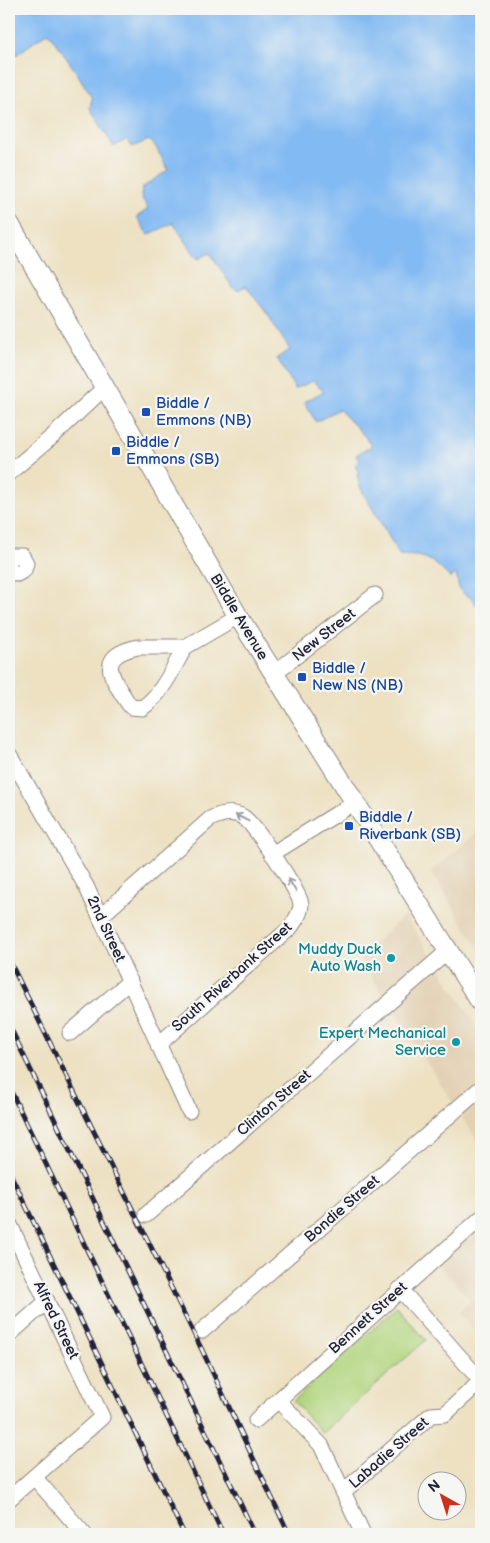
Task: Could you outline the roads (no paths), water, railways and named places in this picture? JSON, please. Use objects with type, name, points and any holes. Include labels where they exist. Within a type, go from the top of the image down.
[{"type":"main road","name":"Biddle Avenue","points":[[9,223],[273,674],[481,1003]]},
{"type":"street","points":[[9,473],[53,436],[104,388]]},
{"type":"street","points":[[9,556],[22,556],[26,563],[24,570],[17,574],[9,568]]},
{"type":"street","name":"New Street","points":[[273,674],[374,596]]},
{"type":"street","points":[[185,647],[138,647],[118,653],[112,660],[110,668],[111,678],[131,706],[142,708],[151,702],[185,647],[238,616]]},
{"type":"street","name":"2nd Street","points":[[9,754],[86,886],[189,1112]]},
{"type":"street","points":[[272,854],[354,803]]},
{"type":"street","name":"South Riverbank Street","points":[[100,917],[215,816],[231,814],[245,818],[256,830],[300,899],[301,906],[295,921],[158,1045]]},
{"type":"street","name":"Clinton Street","points":[[146,1215],[448,951]]},
{"type":"street","points":[[70,1033],[130,981]]},
{"type":"street","name":"Bondie Street","points":[[202,1331],[481,1088]]},
{"type":"street","name":"Bennett Street","points":[[256,1420],[481,1218]]},
{"type":"street","name":"Alfred Street","points":[[9,1223],[102,1417],[34,1477]]},
{"type":"street","points":[[400,1289],[481,1381]]},
{"type":"street","points":[[9,1335],[47,1301]]},
{"type":"street","name":"Labadie Street","points":[[344,1492],[431,1416],[445,1414],[481,1381]]},
{"type":"street","points":[[278,1400],[320,1445],[363,1534]]},
{"type":"street","points":[[9,1499],[34,1477],[84,1534]]},
{"type":"water","points":[[9,9],[481,9],[481,610],[469,596],[466,596],[459,589],[456,574],[450,578],[434,563],[423,557],[400,556],[361,489],[357,475],[359,474],[355,465],[359,462],[356,455],[372,446],[339,409],[316,422],[304,402],[324,391],[313,381],[295,389],[277,358],[290,350],[268,315],[246,286],[238,290],[233,288],[210,253],[198,259],[173,223],[148,235],[137,217],[148,209],[141,196],[142,188],[168,170],[156,147],[149,140],[132,147],[127,139],[114,147],[90,108],[92,98],[48,32],[9,60]]},
{"type":"railway","points":[[9,960],[202,1350],[289,1534]]},
{"type":"railway","points":[[9,1025],[255,1534]]},
{"type":"railway","points":[[9,1087],[223,1534]]},
{"type":"railway","points":[[9,1171],[184,1534]]},
{"type":"place","name":"Biddle / Emmons (NB)","points":[[146,412]]},
{"type":"place","name":"Biddle / Emmons (SB)","points":[[116,451]]},
{"type":"place","name":"Biddle / New NS (NB)","points":[[302,677]]},
{"type":"place","name":"Biddle / Riverbank (SB)","points":[[349,826]]},
{"type":"place","name":"Muddy Duck Auto Wash","points":[[391,958]]},
{"type":"place","name":"Expert Mechanical Service","points":[[456,1042]]}]
